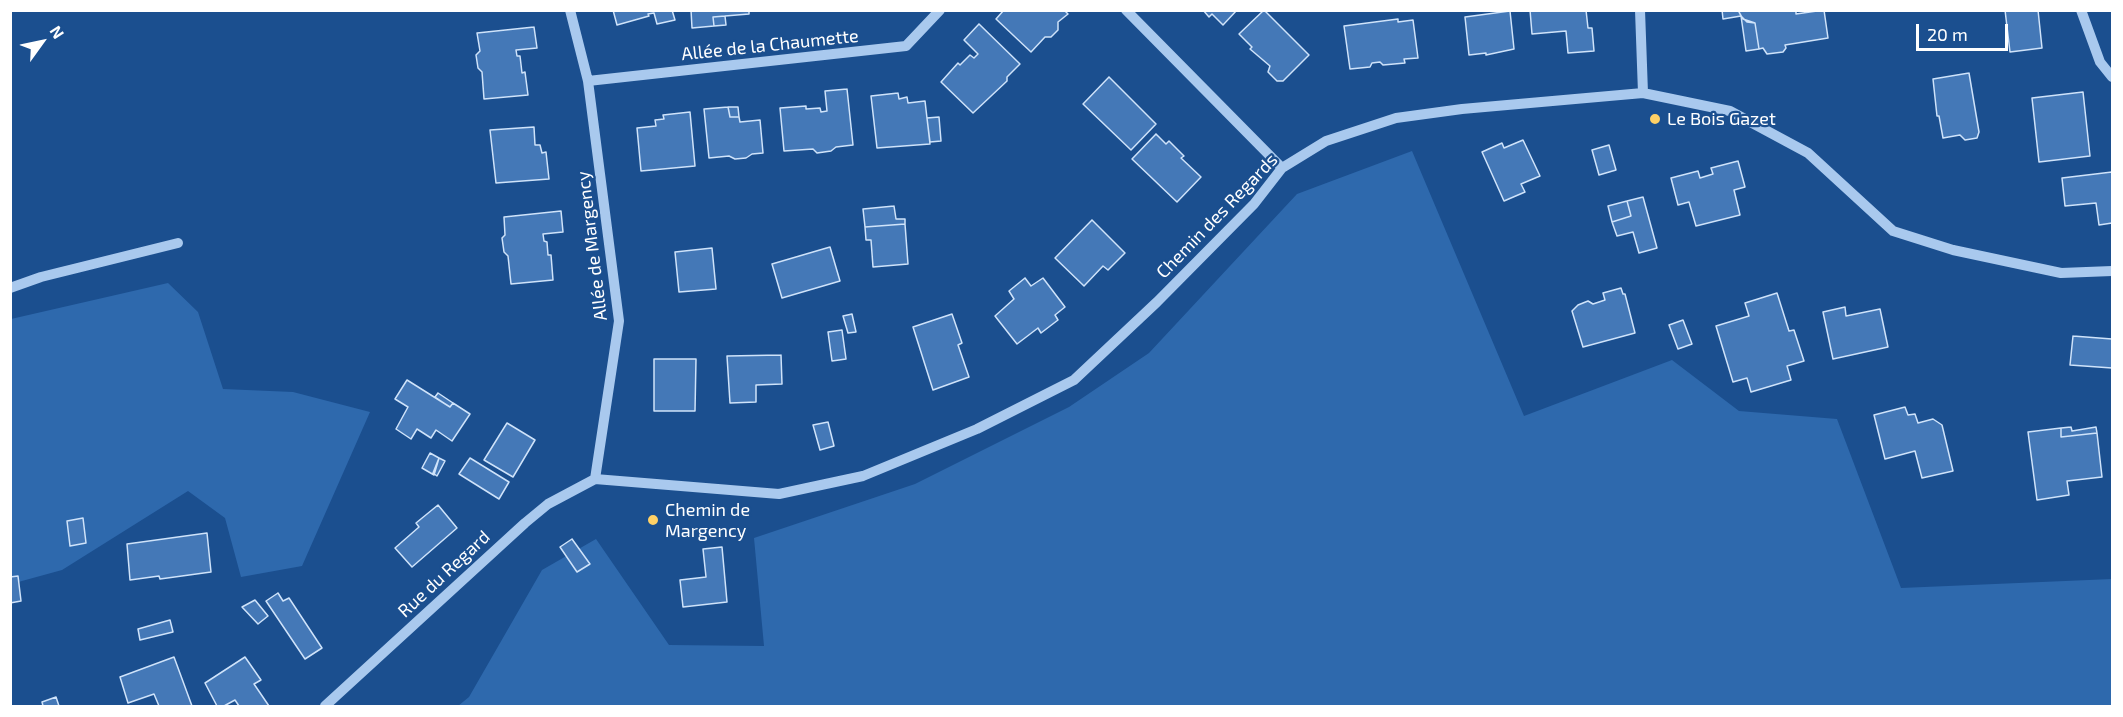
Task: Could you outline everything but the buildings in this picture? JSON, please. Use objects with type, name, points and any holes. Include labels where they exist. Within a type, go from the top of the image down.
[{"type":"street","name":"Allée de Margency","points":[[570,10],[588,81],[620,321],[595,479]]},
{"type":"street","name":"Allée de la Chaumette","points":[[588,81],[906,46],[940,10]]},
{"type":"street","points":[[1126,10],[1282,168]]},
{"type":"street","points":[[1640,10],[1642,93]]},
{"type":"street","points":[[2081,10],[2100,62],[2112,77]]},
{"type":"street","name":"Chemin des Regards","points":[[595,479],[779,494],[863,476],[977,429],[1074,380],[1157,302],[1254,204],[1282,168],[1326,141],[1396,118],[1462,109],[1642,93],[1730,111],[1808,153],[1893,231],[1953,250],[2061,273],[2112,271]]},
{"type":"street","points":[[10,288],[41,277],[178,243]]},
{"type":"street","name":"Rue du Regard","points":[[325,706],[525,523],[548,504],[595,479]]},
{"type":"shaded area","points":[[1412,151],[1524,416],[1672,360],[1739,411],[1837,419],[1901,588],[2112,579],[2112,706],[458,706],[469,697],[542,570],[596,539],[669,645],[764,646],[754,538],[915,484],[1069,407],[1149,353],[1297,194]]},
{"type":"shaded area","points":[[168,283],[198,312],[223,389],[293,392],[370,412],[302,566],[241,577],[225,518],[188,491],[62,570],[11,584],[11,319]]},
{"type":"place","name":"Le Bois Gazet","points":[[1655,119]]},
{"type":"place","name":"Chemin de Margency","points":[[653,520]]}]
